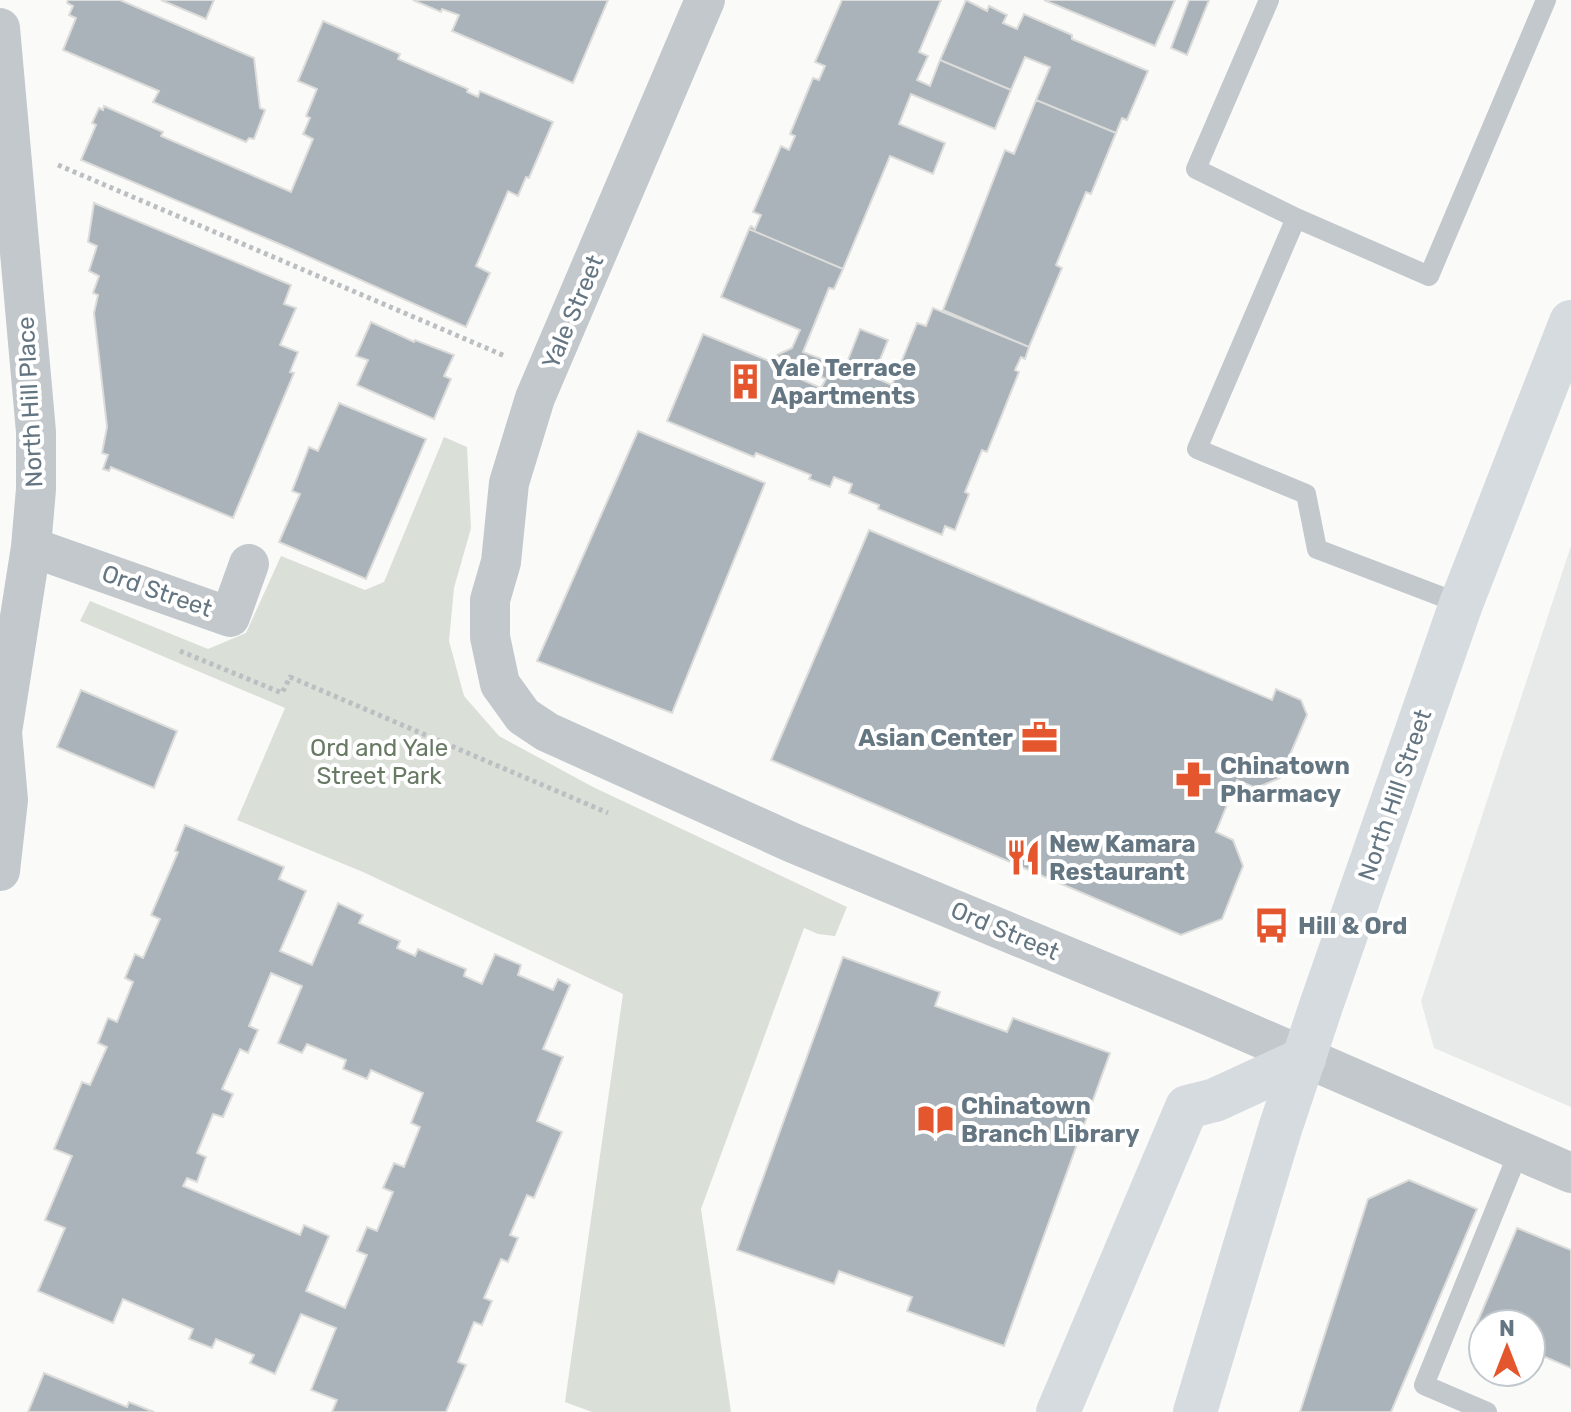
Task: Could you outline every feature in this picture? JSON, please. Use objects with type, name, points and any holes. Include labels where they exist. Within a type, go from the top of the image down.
[{"type":"main road","name":"North Hill Street","points":[[1195,1412],[1304,1059],[1461,604],[1571,322]]},
{"type":"main road","points":[[1058,1412],[1187,1107],[1215,1100],[1304,1059]]},
{"type":"street","name":"Yale Street","points":[[490,637],[490,600],[501,562],[509,483],[535,398],[705,0]]},
{"type":"street","name":"North Hill Place","points":[[0,28],[36,432],[36,489],[31,547],[2,732],[8,800],[0,871]]},
{"type":"street","name":"Ord Street","points":[[31,547],[230,617],[249,564]]},
{"type":"street","name":"Ord Street","points":[[490,637],[500,684],[523,716],[547,732],[793,843],[1196,1010],[1571,1173]]},
{"type":"lane","points":[[1269,0],[1196,169],[1296,218],[1429,276],[1546,0]]},
{"type":"lane","points":[[1296,218],[1197,449],[1306,494],[1317,549],[1461,604]]},
{"type":"lane","points":[[1487,1412],[1424,1385],[1519,1151]]},
{"type":"path","points":[[10,144],[547,373]]},
{"type":"path","points":[[242,676],[282,693],[290,677],[610,814]]},
{"type":"shaded area","points":[[1571,546],[1571,1107],[1434,1048],[1421,1001]]},
{"type":"green space","name":"Ord and Yale Street Park","points":[[444,437],[467,447],[471,528],[454,588],[449,641],[464,696],[499,736],[593,787],[847,907],[835,936],[804,928],[701,1209],[731,1412],[592,1412],[565,1402],[623,994],[363,872],[237,820],[285,708],[80,621],[90,601],[208,649],[246,633],[281,556],[365,590],[384,582]]},
{"type":"building","points":[[68,0],[120,0],[254,58],[260,108],[265,110],[254,139],[249,138],[246,142],[153,102],[159,91],[63,50],[76,18],[69,15],[73,6],[67,3]]},
{"type":"building","points":[[161,0],[214,0],[206,19]]},
{"type":"building","points":[[413,0],[608,0],[573,83],[452,31],[459,15],[442,9],[441,12]]},
{"type":"building","points":[[842,0],[941,0],[919,52],[928,56],[917,80],[930,86],[940,60],[1011,90],[995,129],[911,94],[899,124],[945,143],[933,174],[890,156],[843,269],[749,229],[751,226],[755,229],[761,215],[753,212],[781,146],[789,150],[795,136],[790,134],[813,78],[819,80],[825,66],[815,62]]},
{"type":"building","points":[[966,0],[987,11],[989,6],[1007,15],[1003,23],[1017,29],[1024,14],[1072,35],[1072,39],[1148,71],[1127,120],[1122,118],[1116,133],[1036,100],[1050,67],[1025,57],[1011,90],[940,60]]},
{"type":"building","points":[[1044,0],[1175,0],[1155,46]]},
{"type":"building","points":[[1189,0],[1209,0],[1187,55],[1171,48]]},
{"type":"building","points":[[323,21],[400,54],[398,59],[468,89],[467,92],[478,97],[480,91],[553,122],[518,196],[508,191],[476,266],[490,273],[466,327],[81,160],[96,125],[92,123],[99,108],[103,110],[104,106],[163,132],[161,136],[291,192],[313,139],[303,134],[310,118],[306,116],[317,89],[298,81]]},
{"type":"building","name":"Yale Terrace Apartments","points":[[1036,100],[1116,133],[1091,194],[1086,192],[1056,265],[1062,268],[1029,347],[943,310],[1005,150],[1014,154]]},
{"type":"building","points":[[94,203],[291,285],[284,304],[296,308],[280,345],[298,352],[290,372],[294,373],[233,518],[111,467],[109,471],[103,469],[108,455],[102,453],[107,427],[94,313],[98,295],[93,293],[99,276],[89,271],[97,246],[88,242]]},
{"type":"building","name":"Yale Terrace Apartments","points":[[749,229],[843,269],[834,289],[829,288],[803,352],[846,365],[860,329],[888,340],[873,377],[892,385],[917,323],[926,326],[933,308],[1029,347],[1025,359],[1021,357],[1015,370],[1019,372],[987,452],[982,450],[965,492],[969,494],[955,530],[945,526],[942,535],[878,509],[879,505],[849,493],[852,484],[834,477],[830,487],[809,479],[811,475],[756,453],[754,457],[667,421],[703,334],[774,363],[777,355],[792,348],[800,330],[721,297]],"holes":[[[788,362],[826,379],[821,388],[784,372]]]},
{"type":"building","points":[[371,322],[414,342],[454,355],[444,376],[451,379],[434,419],[357,385],[368,360],[356,356]]},
{"type":"building","points":[[339,403],[426,439],[366,579],[279,542],[300,494],[292,491],[309,447],[318,451]]},
{"type":"building","points":[[638,431],[765,483],[672,713],[537,661]]},
{"type":"building","name":"Asian Center","points":[[869,530],[1272,700],[1276,689],[1301,700],[1307,715],[1280,778],[1256,788],[1237,780],[1216,832],[1233,840],[1243,866],[1222,919],[1181,935],[771,760]]},
{"type":"building","points":[[81,690],[177,731],[154,788],[57,747]]},
{"type":"building","points":[[185,825],[284,867],[279,879],[306,891],[280,951],[312,965],[338,903],[363,915],[359,923],[400,941],[397,948],[415,956],[418,949],[466,969],[464,976],[482,984],[495,954],[521,965],[518,975],[553,990],[558,979],[570,985],[543,1049],[563,1057],[537,1121],[562,1132],[534,1198],[527,1195],[510,1235],[518,1238],[508,1262],[501,1259],[484,1298],[492,1301],[482,1325],[474,1322],[458,1362],[466,1365],[446,1412],[332,1412],[337,1400],[311,1390],[336,1328],[301,1314],[275,1374],[250,1363],[254,1355],[216,1339],[212,1348],[189,1339],[193,1329],[123,1299],[113,1323],[38,1291],[65,1228],[45,1220],[72,1156],[54,1149],[82,1082],[90,1085],[107,1047],[98,1043],[108,1018],[117,1022],[133,982],[125,978],[135,954],[143,958],[160,919],[151,915],[178,852],[175,851]],"holes":[[[271,973],[302,986],[278,1043],[302,1053],[307,1044],[346,1060],[343,1069],[367,1079],[371,1070],[423,1093],[411,1123],[420,1127],[404,1167],[394,1163],[383,1188],[393,1192],[377,1231],[367,1227],[357,1251],[367,1255],[345,1308],[306,1291],[329,1236],[304,1225],[300,1235],[183,1186],[187,1178],[197,1182],[206,1157],[197,1153],[213,1114],[223,1117],[233,1094],[222,1089],[240,1049],[248,1053],[258,1030],[249,1026]]]},
{"type":"building","name":"Chinatown Branch Library","points":[[843,957],[940,992],[935,1006],[1007,1032],[1013,1018],[1110,1053],[1004,1346],[907,1311],[912,1297],[839,1271],[834,1284],[737,1250]]},
{"type":"building","points":[[1409,1180],[1477,1209],[1391,1412],[1300,1412],[1368,1199]]},
{"type":"building","points":[[1517,1228],[1571,1250],[1571,1368],[1547,1358],[1547,1308],[1483,1308]]},
{"type":"building","points":[[44,1373],[127,1407],[129,1402],[154,1412],[28,1412]]},
{"type":"place","name":"Yale Terrace Apartments","points":[[745,382]]},
{"type":"place","name":"Asian Center","points":[[1039,738]]},
{"type":"place","name":"Chinatown Pharmacy","points":[[1194,780]]},
{"type":"place","name":"New Kamara Restaurant","points":[[1023,858]]},
{"type":"place","name":"Hill & Ord","points":[[1272,926]]},
{"type":"place","name":"Chinatown Branch Library","points":[[935,1120]]}]
